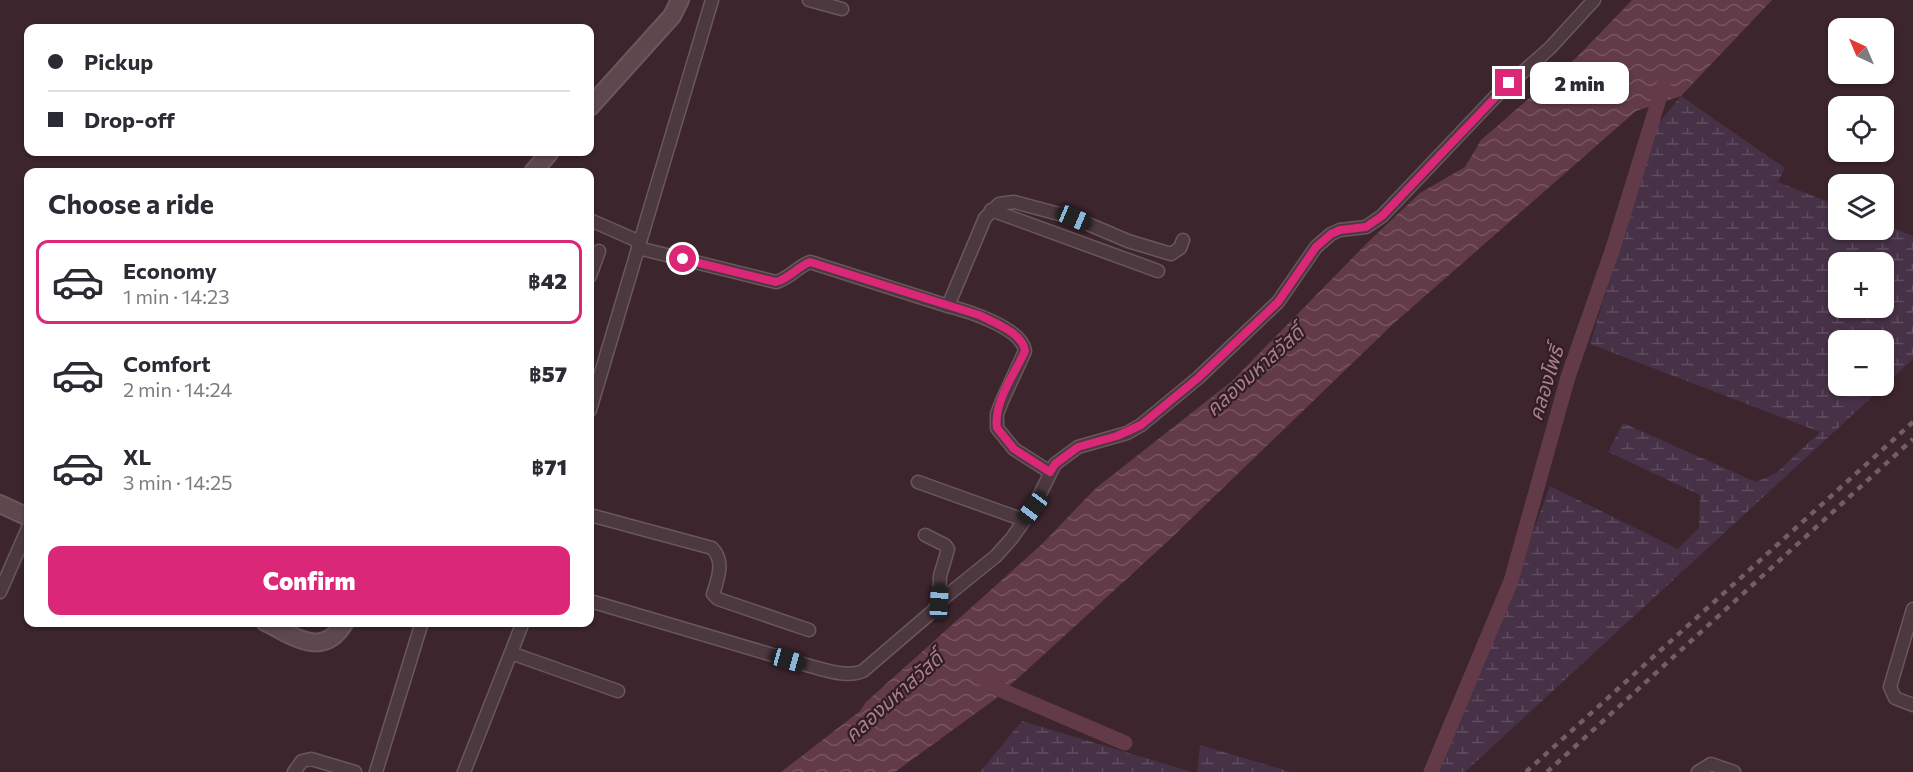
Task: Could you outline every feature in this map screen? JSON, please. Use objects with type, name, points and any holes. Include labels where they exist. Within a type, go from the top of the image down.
[{"type":"street","points":[[594,103],[672,16],[680,0]]},
{"type":"street","points":[[594,397],[712,0]]},
{"type":"street","points":[[809,0],[842,9]]},
{"type":"street","points":[[594,602],[810,666],[856,674],[996,556],[1033,508],[1055,464],[1078,447],[1117,436],[1141,425],[1198,378],[1278,302],[1316,247],[1331,234],[1340,230],[1366,227],[1382,216],[1490,102],[1550,48],[1594,0]]},
{"type":"street","points":[[536,168],[546,156]]},
{"type":"street","points":[[948,306],[964,264],[991,210],[999,204],[1014,202],[1074,218],[1128,241],[1171,254],[1180,248],[1183,240]]},
{"type":"street","points":[[991,210],[1158,272]]},
{"type":"street","points":[[594,222],[639,245],[776,282],[786,279],[802,265],[810,262],[979,315],[1003,328],[1024,344],[1025,351],[997,414],[997,428],[1014,449],[1050,472]]},
{"type":"street","points":[[594,264],[599,250]]},
{"type":"street","points":[[918,482],[1024,520]]},
{"type":"street","points":[[0,504],[24,515]]},
{"type":"street","points":[[594,516],[712,548],[718,554],[720,563],[713,594],[718,598],[809,630]]},
{"type":"street","points":[[925,535],[945,545],[948,549],[940,576],[939,602]]},
{"type":"street","points":[[0,592],[24,537]]},
{"type":"street","points":[[1913,609],[1890,687],[1895,698],[1913,705]]},
{"type":"street","points":[[276,627],[312,644],[327,642],[340,632],[342,627]]},
{"type":"street","points":[[376,772],[420,627]]},
{"type":"street","points":[[464,772],[521,627]]},
{"type":"street","points":[[511,653],[618,691]]},
{"type":"street","points":[[294,772],[302,761],[311,759],[356,772]]},
{"type":"street","points":[[1698,772],[1711,764],[1734,772]]},
{"type":"green space","points":[[1681,96],[1785,168],[1778,182],[1828,202],[1828,240],[1894,240],[1894,228],[1913,236],[1913,359],[1894,377],[1894,330],[1828,330],[1828,396],[1873,396],[1465,772],[1438,772],[1485,660],[1550,486],[1678,549],[1699,528],[1700,495],[1608,452],[1623,423],[1756,482],[1776,473],[1820,432],[1590,344],[1658,124]]},
{"type":"green space","points":[[1022,721],[1192,772],[980,772]]},
{"type":"green space","points":[[1200,745],[1291,772],[1197,772]]},
{"type":"water","name":"คลองมหาสวัสดิ์","points":[[1632,0],[1772,0],[1681,96],[1636,111],[1392,325],[1166,543],[994,700],[895,772],[781,772],[860,711],[866,702],[1042,544],[1096,488],[1232,381],[1368,242],[1420,193],[1465,167],[1481,140],[1577,57]]},
{"type":"waterway","name":"คลองโพธิ์","points":[[1431,772],[1511,581],[1568,377],[1613,248],[1663,86]]},
{"type":"waterway","points":[[987,684],[1125,743]]},
{"type":"railway","points":[[1526,772],[1913,422]]},
{"type":"railway","points":[[1547,772],[1913,439]]},
{"type":"route","points":[[683,259],[776,282],[786,279],[802,265],[810,262],[824,265],[979,315],[1003,328],[1024,344],[1025,351],[997,414],[997,428],[999,434],[1014,449],[1050,472],[1055,464],[1078,447],[1117,436],[1141,425],[1198,378],[1278,302],[1316,247],[1331,234],[1340,230],[1366,227],[1382,216],[1509,83]]}]
